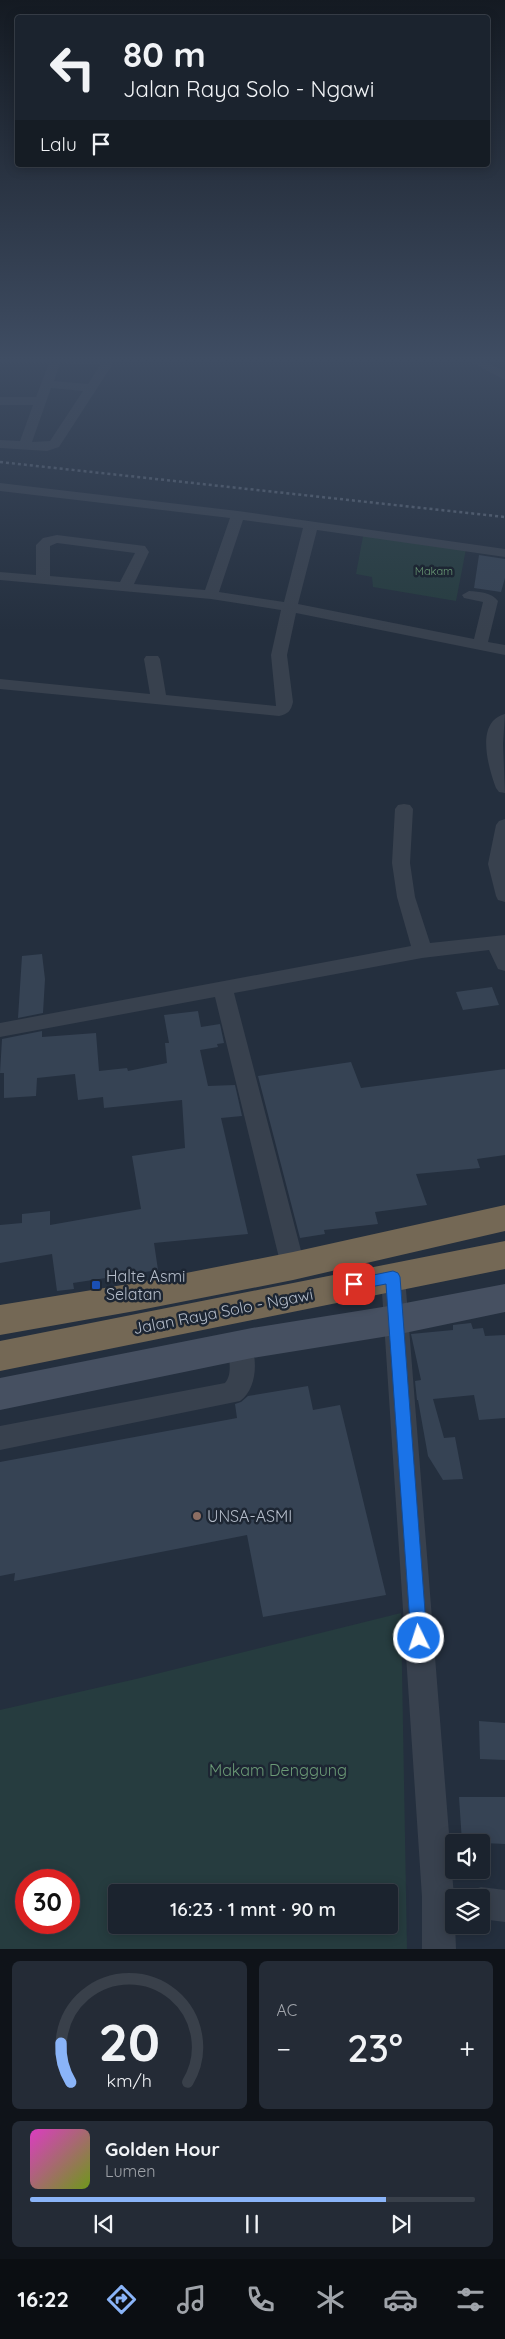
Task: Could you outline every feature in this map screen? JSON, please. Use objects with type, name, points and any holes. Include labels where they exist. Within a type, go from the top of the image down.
[{"type":"highway","points":[[0,1320],[135,1297],[293,1266],[505,1218]]},
{"type":"highway","name":"Jalan Raya Solo - Ngawi","points":[[0,1356],[505,1255]]},
{"type":"street","points":[[0,487],[238,515],[505,553]]},
{"type":"street","points":[[211,595],[238,515]]},
{"type":"street","points":[[0,684],[272,712],[283,709],[285,696],[279,655],[289,607],[311,525]]},
{"type":"street","points":[[43,580],[43,545],[45,542],[57,539],[140,549],[142,552],[126,586]]},
{"type":"street","points":[[0,576],[211,595],[289,607],[505,650]]},
{"type":"street","points":[[470,596],[487,598],[491,601],[480,645]]},
{"type":"street","points":[[152,659],[159,700]]},
{"type":"street","points":[[504,720],[493,739],[493,748],[505,788]]},
{"type":"street","points":[[404,808],[401,863],[406,898],[422,951]]},
{"type":"street","points":[[505,829],[497,864],[505,896]]},
{"type":"street","points":[[0,1030],[422,951],[500,943],[505,964]]},
{"type":"street","points":[[223,989],[293,1266]]},
{"type":"street","points":[[393,1277],[445,1889]]},
{"type":"street","points":[[0,1394],[240,1346],[396,1320],[505,1298]]},
{"type":"street","points":[[0,1438],[232,1393],[241,1383],[240,1346]]},
{"type":"street","points":[[490,1904],[505,1906]]},
{"type":"street","points":[[439,1949],[445,1905]]},
{"type":"green space","name":"Makam","points":[[363,536],[466,549],[456,601],[373,587],[372,577],[356,574]]},
{"type":"green space","name":"Makam Denggung","points":[[401,1613],[407,1949],[0,1949],[0,1710],[136,1679]]},
{"type":"building","points":[[479,555],[505,559],[505,578],[501,592],[474,588]]},
{"type":"building","points":[[42,954],[45,979],[43,1013],[18,1018],[22,956]]},
{"type":"building","points":[[492,987],[499,1005],[463,1010],[456,992]]},
{"type":"building","points":[[198,1011],[201,1027],[220,1024],[224,1043],[217,1044],[218,1047],[200,1050],[208,1086],[235,1085],[242,1116],[221,1118],[248,1234],[154,1243],[158,1270],[73,1283],[74,1289],[57,1291],[52,1254],[0,1263],[0,1225],[22,1223],[22,1214],[50,1211],[50,1225],[141,1209],[132,1156],[185,1148],[182,1100],[104,1108],[103,1097],[78,1100],[75,1074],[37,1078],[36,1096],[4,1098],[4,1073],[0,1073],[2,1039],[42,1031],[42,1037],[96,1033],[99,1071],[127,1068],[128,1071],[167,1063],[165,1043],[169,1043],[164,1015]]},
{"type":"building","points":[[351,1062],[361,1088],[505,1069],[505,1155],[477,1159],[480,1168],[416,1174],[427,1205],[375,1212],[378,1224],[324,1230],[325,1234],[300,1238],[258,1076]]},
{"type":"building","points":[[471,1323],[473,1329],[483,1328],[485,1336],[505,1335],[505,1418],[479,1420],[474,1395],[433,1399],[444,1438],[455,1437],[463,1479],[443,1480],[428,1456],[415,1381],[421,1380],[411,1334],[453,1330],[453,1325]]},
{"type":"building","points":[[308,1386],[313,1410],[340,1405],[386,1595],[263,1617],[247,1535],[14,1581],[15,1573],[0,1576],[0,1462],[237,1418],[235,1404],[248,1396]]},
{"type":"building","points":[[479,1721],[505,1723],[505,1760],[480,1759]]},
{"type":"building","points":[[459,1797],[505,1797],[505,1844],[490,1843],[490,1834],[461,1834]]},
{"type":"railway","points":[[0,462],[505,517]]},
{"type":"place","name":"Halte Asmi Selatan","points":[[96,1285]]},
{"type":"place","name":"UNSA-ASMI","points":[[197,1516]]},
{"type":"route","points":[[354,1284],[393,1277],[419,1638]]}]
